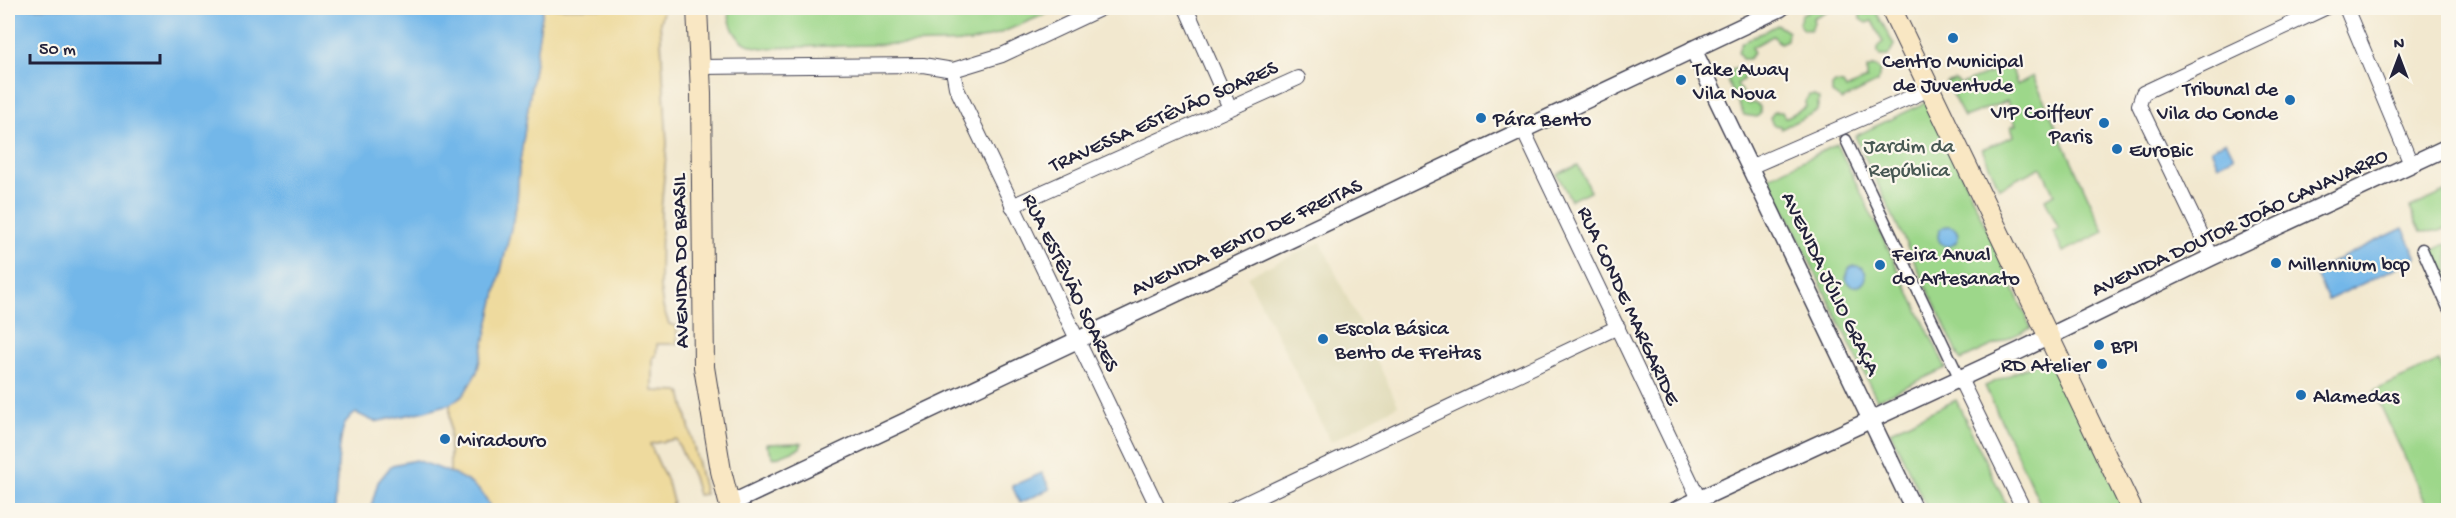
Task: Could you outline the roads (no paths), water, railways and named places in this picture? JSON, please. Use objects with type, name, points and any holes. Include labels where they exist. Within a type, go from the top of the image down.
[{"type":"main road","name":"AVENIDA DO BRASIL","points":[[697,8],[700,67],[704,367],[708,400],[730,507]]},
{"type":"main road","points":[[1891,8],[1932,88],[2132,510]]},
{"type":"street","points":[[700,67],[923,65],[953,70],[1002,55],[1102,8]]},
{"type":"street","points":[[1186,8],[1230,108]]},
{"type":"street","name":"AVENIDA BENTO DE FREITAS","points":[[730,507],[1781,8]]},
{"type":"street","points":[[2212,257],[2139,105],[2143,93],[2325,8]]},
{"type":"street","points":[[2346,8],[2411,164]]},
{"type":"street","name":"AVENIDA JÚLIO GRAÇA","points":[[1693,49],[1914,510]]},
{"type":"street","name":"RUA ESTÊVÃO SOARES","points":[[953,70],[956,87],[1159,510]]},
{"type":"street","name":"TRAVESSA ESTÊVÃO SOARES","points":[[1012,206],[1298,78]]},
{"type":"street","points":[[1750,167],[1932,88]]},
{"type":"street","name":"RUA CONDE MARGARIDE","points":[[1523,130],[1699,500]]},
{"type":"street","points":[[1846,140],[2024,510]]},
{"type":"street","name":"AVENIDA DOUTOR JOÃO CANAVARRO","points":[[2049,337],[2212,257],[2448,147]]},
{"type":"street","points":[[2422,249],[2448,308]]},
{"type":"street","points":[[1231,510],[1618,327]]},
{"type":"street","points":[[1676,510],[2049,337]]},
{"type":"water","points":[[8,8],[543,8],[519,168],[517,203],[477,372],[464,394],[450,404],[375,422],[356,413],[349,418],[345,423],[341,440],[335,510],[8,510]]},
{"type":"water","points":[[2226,141],[2234,157],[2218,165],[2211,149]]},
{"type":"water","points":[[1948,226],[1955,229],[1958,236],[1955,243],[1948,246],[1941,243],[1938,236],[1941,229]]},
{"type":"water","points":[[2403,228],[2417,258],[2328,300],[2314,271]]},
{"type":"water","points":[[1856,266],[1863,269],[1866,276],[1863,283],[1856,286],[1849,283],[1846,276],[1849,269]]},
{"type":"water","points":[[416,460],[449,472],[471,484],[487,500],[491,510],[370,510],[378,482],[392,465]]},
{"type":"water","points":[[1042,473],[1050,489],[1020,503],[1012,486]]},
{"type":"place","name":"Centro Municipal de Juventude","points":[[1953,38]]},
{"type":"place","name":"Take Away Vila Nova","points":[[1681,80]]},
{"type":"place","name":"Tribunal de Vila do Conde","points":[[2290,100]]},
{"type":"place","name":"Pára Bento","points":[[1481,118]]},
{"type":"place","name":"VIP Coiffeur Paris","points":[[2104,123]]},
{"type":"place","name":"EuroBic","points":[[2117,149]]},
{"type":"place","name":"Millennium bcp","points":[[2276,263]]},
{"type":"place","name":"Feira Anual do Artesanato","points":[[1880,265]]},
{"type":"place","name":"Escola Básica Bento de Freitas","points":[[1323,339]]},
{"type":"place","name":"BPI","points":[[2099,345]]},
{"type":"place","name":"RD Atelier","points":[[2102,364]]},
{"type":"place","name":"Alamedas","points":[[2301,395]]},
{"type":"place","name":"Miradouro","points":[[445,439]]},
{"type":"park label","name":"Jardim da República","points":[[1909,157]]}]
